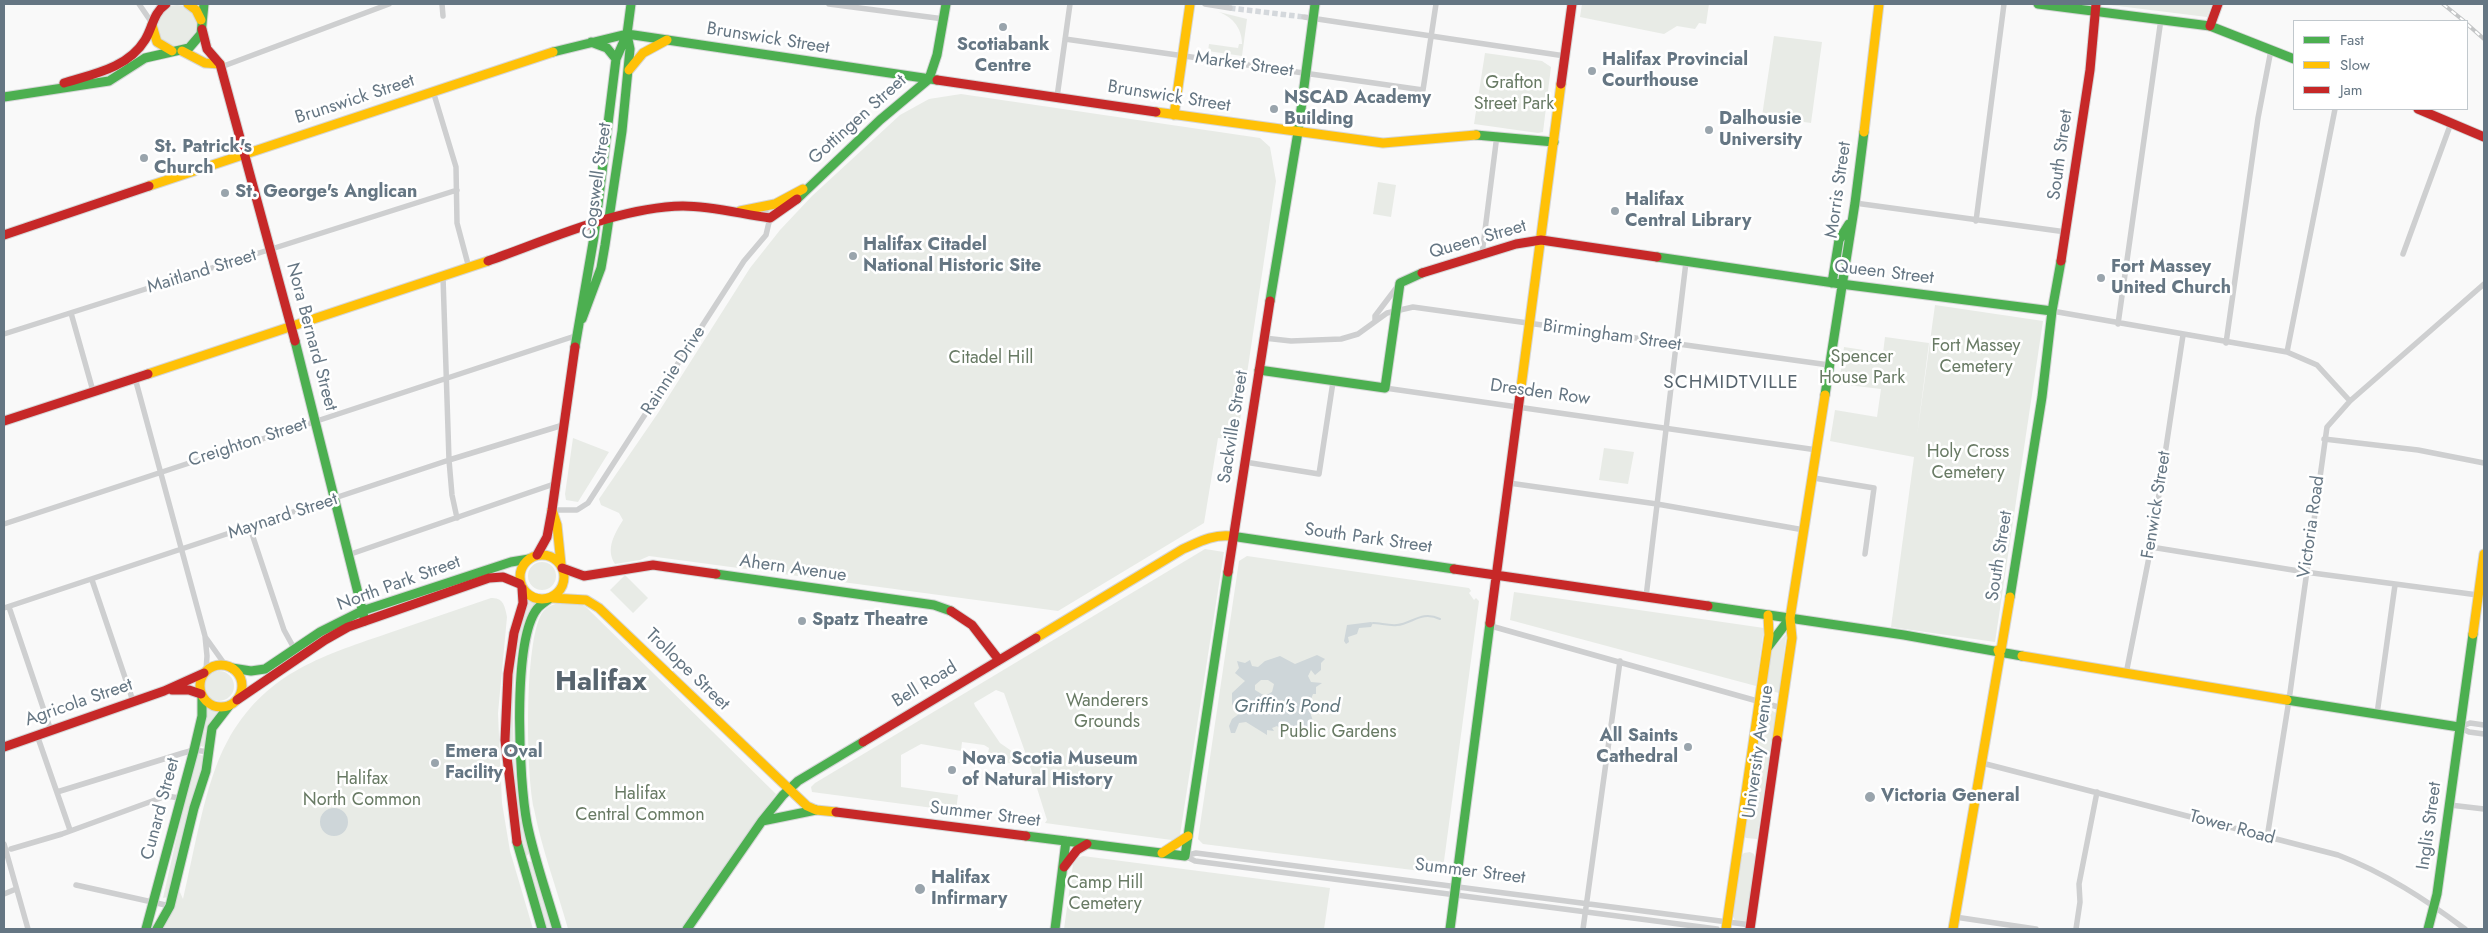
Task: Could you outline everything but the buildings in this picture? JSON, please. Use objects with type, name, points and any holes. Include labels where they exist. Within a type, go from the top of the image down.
[{"type":"street","points":[[139,4],[152,24],[153,35],[158,43],[199,61],[214,65],[220,65],[389,4]]},
{"type":"street","points":[[35,92],[103,72],[116,66],[139,47],[152,24],[155,14],[166,4]]},
{"type":"street","points":[[188,4],[196,10],[202,26]]},
{"type":"street","points":[[4,97],[109,80],[145,58],[177,51],[196,43],[202,26],[204,4]]},
{"type":"street","points":[[442,4],[443,16]]},
{"type":"street","name":"Cogswell Street","points":[[533,557],[547,537],[552,510],[554,484],[578,332],[581,301],[591,258],[616,59],[627,34],[631,4]]},
{"type":"street","points":[[829,4],[944,19]]},
{"type":"street","points":[[929,79],[938,55],[946,4]]},
{"type":"street","points":[[1057,97],[1070,4]]},
{"type":"street","points":[[1174,114],[1190,4]]},
{"type":"street","points":[[1206,4],[1230,8]]},
{"type":"street","name":"Sackville Street","points":[[1185,856],[1259,370],[1298,132],[1309,17],[1315,4]]},
{"type":"street","points":[[1431,36],[1436,4]]},
{"type":"street","points":[[1450,929],[1572,4]]},
{"type":"street","name":"Morris Street","points":[[1790,618],[1814,478],[1836,284],[1855,203],[1880,4]]},
{"type":"street","points":[[1976,221],[2004,4]]},
{"type":"street","points":[[2038,4],[2096,7],[2210,26],[2293,59]]},
{"type":"street","points":[[2210,26],[2218,4]]},
{"type":"street","name":"South Street","points":[[1952,929],[1982,763],[2000,655],[1998,650],[2001,650],[2042,397],[2052,311],[2066,232],[2090,70],[2096,7]]},
{"type":"street","points":[[1309,17],[1565,56]]},
{"type":"street","points":[[2118,324],[2161,19]]},
{"type":"street","name":"Nora Bernard Street","points":[[202,26],[207,49],[220,65],[292,326],[364,621]]},
{"type":"street","name":"Cogswell Street","points":[[578,332],[600,268],[609,218],[630,49],[627,34]]},
{"type":"street","name":"Brunswick Street","points":[[4,235],[433,91],[591,42],[627,34],[1383,143],[1469,134],[1497,135],[1554,142]]},
{"type":"street","name":"Market Street","points":[[1065,39],[1423,90],[1431,36]]},
{"type":"street","points":[[627,75],[638,56],[648,48],[667,40]]},
{"type":"street","points":[[591,42],[606,48],[616,59]]},
{"type":"street","points":[[2226,343],[2258,118],[2271,50]]},
{"type":"street","name":"Gottingen Street","points":[[4,421],[443,277],[609,218],[668,206],[735,212],[770,218],[798,199],[929,79]]},
{"type":"street","points":[[433,91],[456,167],[457,223],[469,268]]},
{"type":"street","points":[[2287,352],[2335,110]]},
{"type":"street","points":[[2420,110],[2484,138]]},
{"type":"street","points":[[2403,254],[2452,123]]},
{"type":"street","points":[[1482,254],[1497,135]]},
{"type":"street","name":"Gottingen Street","points":[[735,212],[763,208],[810,186]]},
{"type":"street","name":"Maitland Street","points":[[4,334],[457,190]]},
{"type":"street","points":[[1855,203],[2066,232]]},
{"type":"street","points":[[763,208],[770,218]]},
{"type":"street","name":"Rainnie Drive","points":[[552,510],[577,510],[588,503],[744,261],[766,235],[770,218]]},
{"type":"street","name":"Queen Street","points":[[1375,320],[1394,289],[1411,276],[1482,254],[1541,240],[1836,284],[2052,311],[2226,343],[2287,352],[2317,365],[2350,401]]},
{"type":"street","points":[[1646,597],[1686,262]]},
{"type":"street","points":[[443,277],[448,376],[449,460],[452,495],[457,518]]},
{"type":"street","points":[[1385,388],[1400,283]]},
{"type":"street","name":"Victoria Road","points":[[2267,838],[2289,700],[2324,438],[2329,422],[2350,401],[2484,284]]},
{"type":"street","name":"Birmingham Street","points":[[1395,309],[1413,307],[1828,365]]},
{"type":"street","name":"Queen Street","points":[[1264,338],[1291,342],[1341,339],[1358,334],[1375,320],[1395,309]]},
{"type":"street","points":[[71,313],[93,391]]},
{"type":"street","name":"Creighton Street","points":[[4,524],[578,332]]},
{"type":"street","name":"Fenwick Street","points":[[2126,674],[2151,547],[2183,335]]},
{"type":"street","name":"Dresden Row","points":[[1259,370],[1817,450]]},
{"type":"street","points":[[135,378],[205,636],[208,656],[200,687],[201,695],[214,706],[233,703],[242,691],[241,681],[205,636]]},
{"type":"street","points":[[1245,462],[1319,474],[1333,382]]},
{"type":"street","name":"Maynard Street","points":[[7,608],[335,500],[449,460],[563,426]]},
{"type":"street","points":[[2324,438],[2418,450],[2484,463]]},
{"type":"street","points":[[1814,478],[1874,488],[1865,554]]},
{"type":"street","points":[[348,555],[554,484]]},
{"type":"street","points":[[1509,484],[1657,504],[1804,530]]},
{"type":"street","name":"Cogswell Street","points":[[552,510],[558,525],[562,566]]},
{"type":"street","points":[[250,528],[284,630],[295,650]]},
{"type":"street","name":"Bell Road","points":[[687,929],[762,821],[789,788],[1183,549],[1208,538],[1222,535],[1234,536]]},
{"type":"street","name":"South Park Street","points":[[1234,536],[1998,650],[2126,674],[2459,727]]},
{"type":"street","points":[[2151,547],[2306,572],[2478,595]]},
{"type":"street","name":"Inglis Street","points":[[2428,929],[2434,905],[2450,805],[2459,727],[2480,613],[2478,595],[2484,554]]},
{"type":"street","points":[[542,929],[516,838],[505,740],[508,667],[514,633],[524,603],[521,586],[522,571],[533,557],[550,557],[562,566],[564,583],[537,608],[528,630],[521,674],[518,737],[527,822],[557,929]]},
{"type":"street","name":"North Park Street","points":[[229,667],[251,671],[265,669],[320,632],[362,611],[511,562],[533,557]]},
{"type":"street","name":"Ahern Avenue","points":[[562,566],[584,576],[653,565],[934,605],[954,611],[969,621],[980,632],[999,660]]},
{"type":"street","name":"North Park Street","points":[[233,703],[325,640],[364,621],[490,578],[503,577],[521,586]]},
{"type":"street","points":[[92,580],[132,702]]},
{"type":"street","points":[[2377,714],[2395,584]]},
{"type":"street","points":[[521,586],[531,596],[550,598]]},
{"type":"street","name":"Trollope Street","points":[[550,598],[586,600],[599,608],[789,788]]},
{"type":"street","points":[[7,608],[51,731]]},
{"type":"street","name":"University Avenue","points":[[1726,926],[1766,650],[1769,626],[1768,615]]},
{"type":"street","name":"University Avenue","points":[[1766,650],[1790,618]]},
{"type":"street","name":"University Avenue","points":[[1751,927],[1792,638],[1790,618]]},
{"type":"street","points":[[1491,626],[1782,708]]},
{"type":"street","points":[[1583,929],[1620,661]]},
{"type":"street","points":[[205,672],[212,667],[229,667]]},
{"type":"street","name":"Agricola Street","points":[[4,747],[164,691],[205,672]]},
{"type":"street","name":"Agricola Street","points":[[164,691],[184,689],[201,695]]},
{"type":"street","name":"Cunard Street","points":[[146,929],[202,716],[201,695]]},
{"type":"street","name":"Cunard Street","points":[[157,929],[170,906],[209,752],[212,728],[233,703]]},
{"type":"street","points":[[2459,727],[2470,723],[2484,725]]},
{"type":"street","points":[[2459,727],[2469,732],[2484,734]]},
{"type":"street","points":[[37,735],[70,830]]},
{"type":"street","points":[[57,792],[194,750],[209,752]]},
{"type":"street","name":"Tower Road","points":[[1982,763],[2338,855],[2366,866],[2434,905],[2465,929]]},
{"type":"street","name":"Summer Street","points":[[789,788],[807,806],[816,810],[1185,856],[1194,861],[1586,904],[1726,926],[1751,927]]},
{"type":"street","points":[[2076,929],[2080,902],[2079,884],[2097,792]]},
{"type":"street","points":[[11,849],[166,796],[180,798]]},
{"type":"street","points":[[2450,805],[2484,809]]},
{"type":"street","points":[[762,821],[816,810]]},
{"type":"street","points":[[1162,853],[1188,836]]},
{"type":"street","points":[[1054,929],[1066,841]]},
{"type":"street","points":[[4,844],[28,929]]},
{"type":"street","points":[[1062,870],[1077,850],[1087,844]]},
{"type":"street","points":[[76,885],[170,906]]},
{"type":"street","points":[[4,894],[16,889]]},
{"type":"street","name":"Summer Street","points":[[1455,891],[1585,912],[1717,929]]},
{"type":"street","points":[[1955,917],[2036,929]]},
{"type":"green space","points":[[1582,4],[1709,4],[1706,24],[1699,23],[1695,29],[1677,26],[1664,34],[1580,17]]},
{"type":"green space","points":[[2102,4],[2212,4],[2207,17]]},
{"type":"green space","points":[[177,5],[192,11],[198,26],[192,41],[177,47],[162,41],[156,26],[162,11]]},
{"type":"green space","points":[[1215,11],[1247,19],[1242,56],[1208,51],[1209,44],[1238,48],[1239,44],[1242,44],[1238,27],[1226,15]]},
{"type":"green space","points":[[1774,36],[1822,42],[1811,123],[1762,116]]},
{"type":"green space","name":"Grafton Street Park","points":[[1485,53],[1542,61],[1551,67],[1543,132],[1538,133],[1474,124]]},
{"type":"green space","name":"Citadel Hill","points":[[961,94],[1260,138],[1270,147],[1276,181],[1237,440],[1218,438],[1204,523],[1058,611],[649,556],[640,560],[615,564],[611,553],[612,541],[623,520],[619,513],[601,505],[599,499],[658,413],[750,268],[780,230],[812,196],[900,115],[929,99]]},
{"type":"green space","points":[[1378,182],[1396,185],[1391,217],[1373,214]]},
{"type":"green space","points":[[1935,305],[2043,321],[1995,642],[1891,627],[1914,457],[1830,441],[1835,410],[1877,417],[1881,389],[1839,384],[1844,347],[1883,353],[1885,337],[1929,343],[1917,436]]},
{"type":"green space","points":[[573,438],[609,452],[578,502],[566,500],[565,494]]},
{"type":"green space","points":[[1604,448],[1634,452],[1628,484],[1599,480]]},
{"type":"green space","name":"Wanderers Grounds","points":[[1205,549],[1224,552],[1179,841],[1045,823],[1047,820],[1030,766],[987,760],[989,748],[984,745],[962,742],[961,751],[921,744],[901,755],[901,787],[958,795],[956,811],[812,792],[811,787]],"holes":[[[996,690],[1004,693],[1029,763],[1000,743],[975,706],[974,703]]]},
{"type":"green space","name":"Public Gardens","points":[[1247,556],[1469,588],[1471,591],[1469,593],[1474,600],[1476,598],[1479,601],[1444,861],[1437,873],[1203,844],[1198,839],[1239,561]]},
{"type":"green space","points":[[542,562],[552,566],[556,576],[552,586],[542,590],[532,586],[528,576],[532,566]]},
{"type":"green space","points":[[625,575],[648,598],[633,613],[610,590]]},
{"type":"green space","points":[[1514,592],[1764,628],[1756,686],[1510,620]]},
{"type":"green space","name":"Halifax North Common","points":[[491,598],[501,601],[507,617],[498,713],[502,803],[510,851],[533,929],[160,929],[173,906],[179,890],[183,899],[206,797],[219,758],[242,719],[258,700],[276,684],[316,660],[361,642]]},
{"type":"green space","points":[[530,599],[536,604],[523,628],[518,651],[513,708],[519,800],[529,850],[529,854],[526,856],[524,855],[519,834],[512,785],[509,685],[512,655],[527,600]]},
{"type":"green space","name":"Halifax Central Common","points":[[569,601],[577,602],[586,607],[776,794],[681,929],[568,929],[545,854],[534,809],[529,768],[528,709],[529,679],[536,628],[544,610],[554,604]]},
{"type":"green space","points":[[1787,633],[1779,693],[1764,689],[1771,651]]},
{"type":"green space","points":[[219,671],[230,675],[234,686],[230,697],[219,701],[208,697],[204,686],[208,675]]},
{"type":"green space","points":[[206,706],[219,711],[210,722],[206,744],[203,747],[198,744]]},
{"type":"green space","points":[[1764,710],[1771,710],[1776,713],[1757,839],[1746,838],[1743,835],[1759,714]]},
{"type":"green space","points":[[199,754],[203,756],[205,763],[189,808],[168,897],[163,898],[195,756]]},
{"type":"green space","points":[[1750,852],[1754,854],[1756,860],[1747,919],[1746,922],[1735,921],[1732,914],[1740,857],[1744,853]]},
{"type":"green space","name":"Camp Hill Cemetery","points":[[1083,856],[1330,888],[1324,929],[1064,929],[1073,864],[1077,858]]},
{"type":"green space","points":[[528,861],[532,862],[553,929],[547,929],[527,863]]},
{"type":"water","points":[[1373,623],[1371,627],[1359,628],[1357,634],[1348,637],[1349,642],[1346,644],[1344,641],[1347,625]]},
{"type":"water","name":"Griffin's Pond","points":[[1317,655],[1325,659],[1321,663],[1321,670],[1315,675],[1311,670],[1308,676],[1311,682],[1322,683],[1316,687],[1316,694],[1313,694],[1311,699],[1315,703],[1309,709],[1313,721],[1317,725],[1305,738],[1290,729],[1283,731],[1277,726],[1272,728],[1274,731],[1267,730],[1267,735],[1246,722],[1239,723],[1235,733],[1231,733],[1229,726],[1232,719],[1239,714],[1232,704],[1232,693],[1245,681],[1235,673],[1239,668],[1237,661],[1245,663],[1250,660],[1252,666],[1258,667],[1265,661],[1280,656],[1295,664]],"holes":[[[1261,680],[1268,680],[1274,684],[1272,692],[1265,696],[1255,690],[1255,685]]]},
{"type":"water","points":[[334,808],[344,812],[348,822],[344,832],[334,836],[324,832],[320,822],[324,812]]},
{"type":"waterway","points":[[1373,623],[1397,625],[1427,616],[1440,619]]},
{"type":"tunnel","points":[[1230,8],[1304,17]]},
{"type":"railway","points":[[2443,4],[2463,20]]},
{"type":"railway","points":[[2468,25],[2484,39]]},
{"type":"traffic: fast","points":[[4,97],[109,81],[145,58],[189,48],[201,34],[204,4]]},
{"type":"traffic: fast","points":[[575,347],[594,237],[616,59],[627,34],[631,4]]},
{"type":"traffic: fast","points":[[797,199],[880,120],[929,79],[937,55],[946,4]]},
{"type":"traffic: fast","points":[[1270,301],[1298,132],[1315,4]]},
{"type":"traffic: fast","points":[[2038,4],[2210,26],[2293,59]]},
{"type":"traffic: fast","points":[[553,52],[627,34],[937,80]]},
{"type":"traffic: fast","points":[[582,319],[601,268],[605,245],[622,131],[630,49],[627,35]]},
{"type":"traffic: fast","points":[[591,42],[607,48],[616,59]]},
{"type":"traffic: fast","points":[[1825,395],[1855,203],[1864,132]]},
{"type":"traffic: fast","points":[[1476,135],[1554,142]]},
{"type":"traffic: fast","points":[[1832,283],[1839,240],[1849,224]]},
{"type":"traffic: fast","points":[[1657,257],[1841,284],[2052,311]]},
{"type":"traffic: fast","points":[[2010,597],[2042,397],[2052,311],[2061,261]]},
{"type":"traffic: fast","points":[[1259,370],[1385,388],[1400,283],[1422,273]]},
{"type":"traffic: fast","points":[[295,341],[365,621]]},
{"type":"traffic: fast","points":[[1231,536],[1454,569]]},
{"type":"traffic: fast","points":[[232,668],[251,671],[265,669],[320,632],[362,611],[511,562],[529,559]]},
{"type":"traffic: fast","points":[[1026,836],[1185,856],[1228,572]]},
{"type":"traffic: fast","points":[[716,574],[934,605],[951,611]]},
{"type":"traffic: fast","points":[[549,599],[537,609],[529,626],[524,650],[521,680],[520,746],[527,823],[557,929]]},
{"type":"traffic: fast","points":[[1708,606],[1904,635],[2022,656]]},
{"type":"traffic: fast","points":[[1768,647],[1790,618]]},
{"type":"traffic: fast","points":[[1450,929],[1490,623]]},
{"type":"traffic: fast","points":[[2428,929],[2437,894],[2473,634]]},
{"type":"traffic: fast","points":[[146,929],[194,750],[202,716],[202,696]]},
{"type":"traffic: fast","points":[[2287,700],[2459,727]]},
{"type":"traffic: fast","points":[[157,929],[170,906],[194,808],[206,771],[212,728],[229,706]]},
{"type":"traffic: fast","points":[[687,929],[762,821],[783,795],[798,781],[863,742]]},
{"type":"traffic: fast","points":[[762,821],[816,810]]},
{"type":"traffic: fast","points":[[1055,929],[1066,841]]},
{"type":"traffic: fast","points":[[517,842],[542,929]]},
{"type":"traffic: slow","points":[[188,4],[196,10],[201,20]]},
{"type":"traffic: slow","points":[[1174,115],[1190,4]]},
{"type":"traffic: slow","points":[[1864,132],[1879,4]]},
{"type":"traffic: slow","points":[[152,25],[157,42],[172,51]]},
{"type":"traffic: slow","points":[[629,70],[643,53],[667,40]]},
{"type":"traffic: slow","points":[[182,51],[205,63],[220,64]]},
{"type":"traffic: slow","points":[[149,186],[553,52]]},
{"type":"traffic: slow","points":[[1520,395],[1561,84]]},
{"type":"traffic: slow","points":[[1156,112],[1383,143],[1476,135]]},
{"type":"traffic: slow","points":[[740,211],[775,204],[803,189]]},
{"type":"traffic: slow","points":[[148,374],[488,261]]},
{"type":"traffic: slow","points":[[1777,740],[1792,638],[1790,618],[1825,395]]},
{"type":"traffic: slow","points":[[552,510],[557,525],[561,564]]},
{"type":"traffic: slow","points":[[1036,638],[1183,549],[1212,537],[1231,536]]},
{"type":"traffic: slow","points":[[2473,634],[2484,554]]},
{"type":"traffic: slow","points":[[538,555],[546,555],[558,561],[564,577],[558,593],[546,599],[538,599],[526,593],[520,581],[520,573],[526,561],[538,555]]},
{"type":"traffic: slow","points":[[1953,929],[2000,655],[1998,650],[2001,650],[2010,597]]},
{"type":"traffic: slow","points":[[552,598],[586,600],[599,608],[807,806],[816,810],[836,812]]},
{"type":"traffic: slow","points":[[1726,929],[1769,635],[1768,615]]},
{"type":"traffic: slow","points":[[2022,656],[2287,700]]},
{"type":"traffic: slow","points":[[225,665],[233,668],[239,674],[242,686],[239,698],[233,704],[217,707],[209,704],[203,698],[200,682],[203,674],[209,668],[225,665]]},
{"type":"traffic: slow","points":[[1162,853],[1188,836]]},
{"type":"traffic: jam","points":[[64,83],[120,64],[138,50],[148,35],[158,12],[166,4]]},
{"type":"traffic: jam","points":[[1561,84],[1572,4]]},
{"type":"traffic: jam","points":[[2061,261],[2090,70],[2096,4]]},
{"type":"traffic: jam","points":[[2210,26],[2218,4]]},
{"type":"traffic: jam","points":[[202,29],[207,49],[220,64],[295,341]]},
{"type":"traffic: jam","points":[[937,80],[1156,112]]},
{"type":"traffic: jam","points":[[2420,110],[2484,137]]},
{"type":"traffic: jam","points":[[4,235],[149,186]]},
{"type":"traffic: jam","points":[[488,261],[584,226],[634,212],[694,206],[770,218],[797,199]]},
{"type":"traffic: jam","points":[[1422,273],[1516,244],[1541,240],[1657,257]]},
{"type":"traffic: jam","points":[[1228,572],[1270,301]]},
{"type":"traffic: jam","points":[[537,555],[547,537],[552,510],[575,347]]},
{"type":"traffic: jam","points":[[4,421],[148,374]]},
{"type":"traffic: jam","points":[[1490,623],[1520,395]]},
{"type":"traffic: jam","points":[[562,568],[584,576],[653,565],[716,574]]},
{"type":"traffic: jam","points":[[1454,569],[1708,606]]},
{"type":"traffic: jam","points":[[237,700],[325,640],[348,627],[489,578],[503,577],[520,584]]},
{"type":"traffic: jam","points":[[517,842],[505,740],[508,674],[514,633],[523,603],[522,588]]},
{"type":"traffic: jam","points":[[951,611],[972,625],[999,660]]},
{"type":"traffic: jam","points":[[863,742],[1036,638]]},
{"type":"traffic: jam","points":[[4,747],[164,691],[204,673]]},
{"type":"traffic: jam","points":[[172,690],[189,690],[201,694]]},
{"type":"traffic: jam","points":[[1750,929],[1777,740]]},
{"type":"traffic: jam","points":[[836,812],[1026,836]]},
{"type":"traffic: jam","points":[[1064,867],[1077,850],[1087,844]]},
{"type":"place","name":"Scotiabank Centre","points":[[1003,27]]},
{"type":"place","name":"Halifax Provincial Courthouse","points":[[1592,71]]},
{"type":"place","name":"NSCAD Academy Building","points":[[1274,109]]},
{"type":"place","name":"Dalhousie University","points":[[1709,130]]},
{"type":"place","name":"St. Patrick's Church","points":[[144,158]]},
{"type":"place","name":"St. George's Anglican","points":[[225,193]]},
{"type":"place","name":"Halifax Central Library","points":[[1615,211]]},
{"type":"place","name":"Halifax Citadel National Historic Site","points":[[853,256]]},
{"type":"place","name":"Fort Massey United Church","points":[[2101,278]]},
{"type":"place","name":"Spatz Theatre","points":[[802,621]]},
{"type":"place","name":"All Saints Cathedral","points":[[1688,747]]},
{"type":"place","name":"Emera Oval Facility","points":[[435,763]]},
{"type":"place","name":"Nova Scotia Museum of Natural History","points":[[952,770]]},
{"type":"place","name":"Victoria General","points":[[1870,797]]},
{"type":"place","name":"Halifax Infirmary","points":[[920,889]]},
{"type":"district","name":"SCHMIDTVILLE","points":[[1731,383]]},
{"type":"district","name":"Halifax","points":[[601,683]]},
{"type":"park label","name":"Fort Massey Cemetery","points":[[1976,357]]},
{"type":"park label","name":"Spencer House Park","points":[[1862,368]]},
{"type":"park label","name":"Holy Cross Cemetery","points":[[1968,463]]}]
